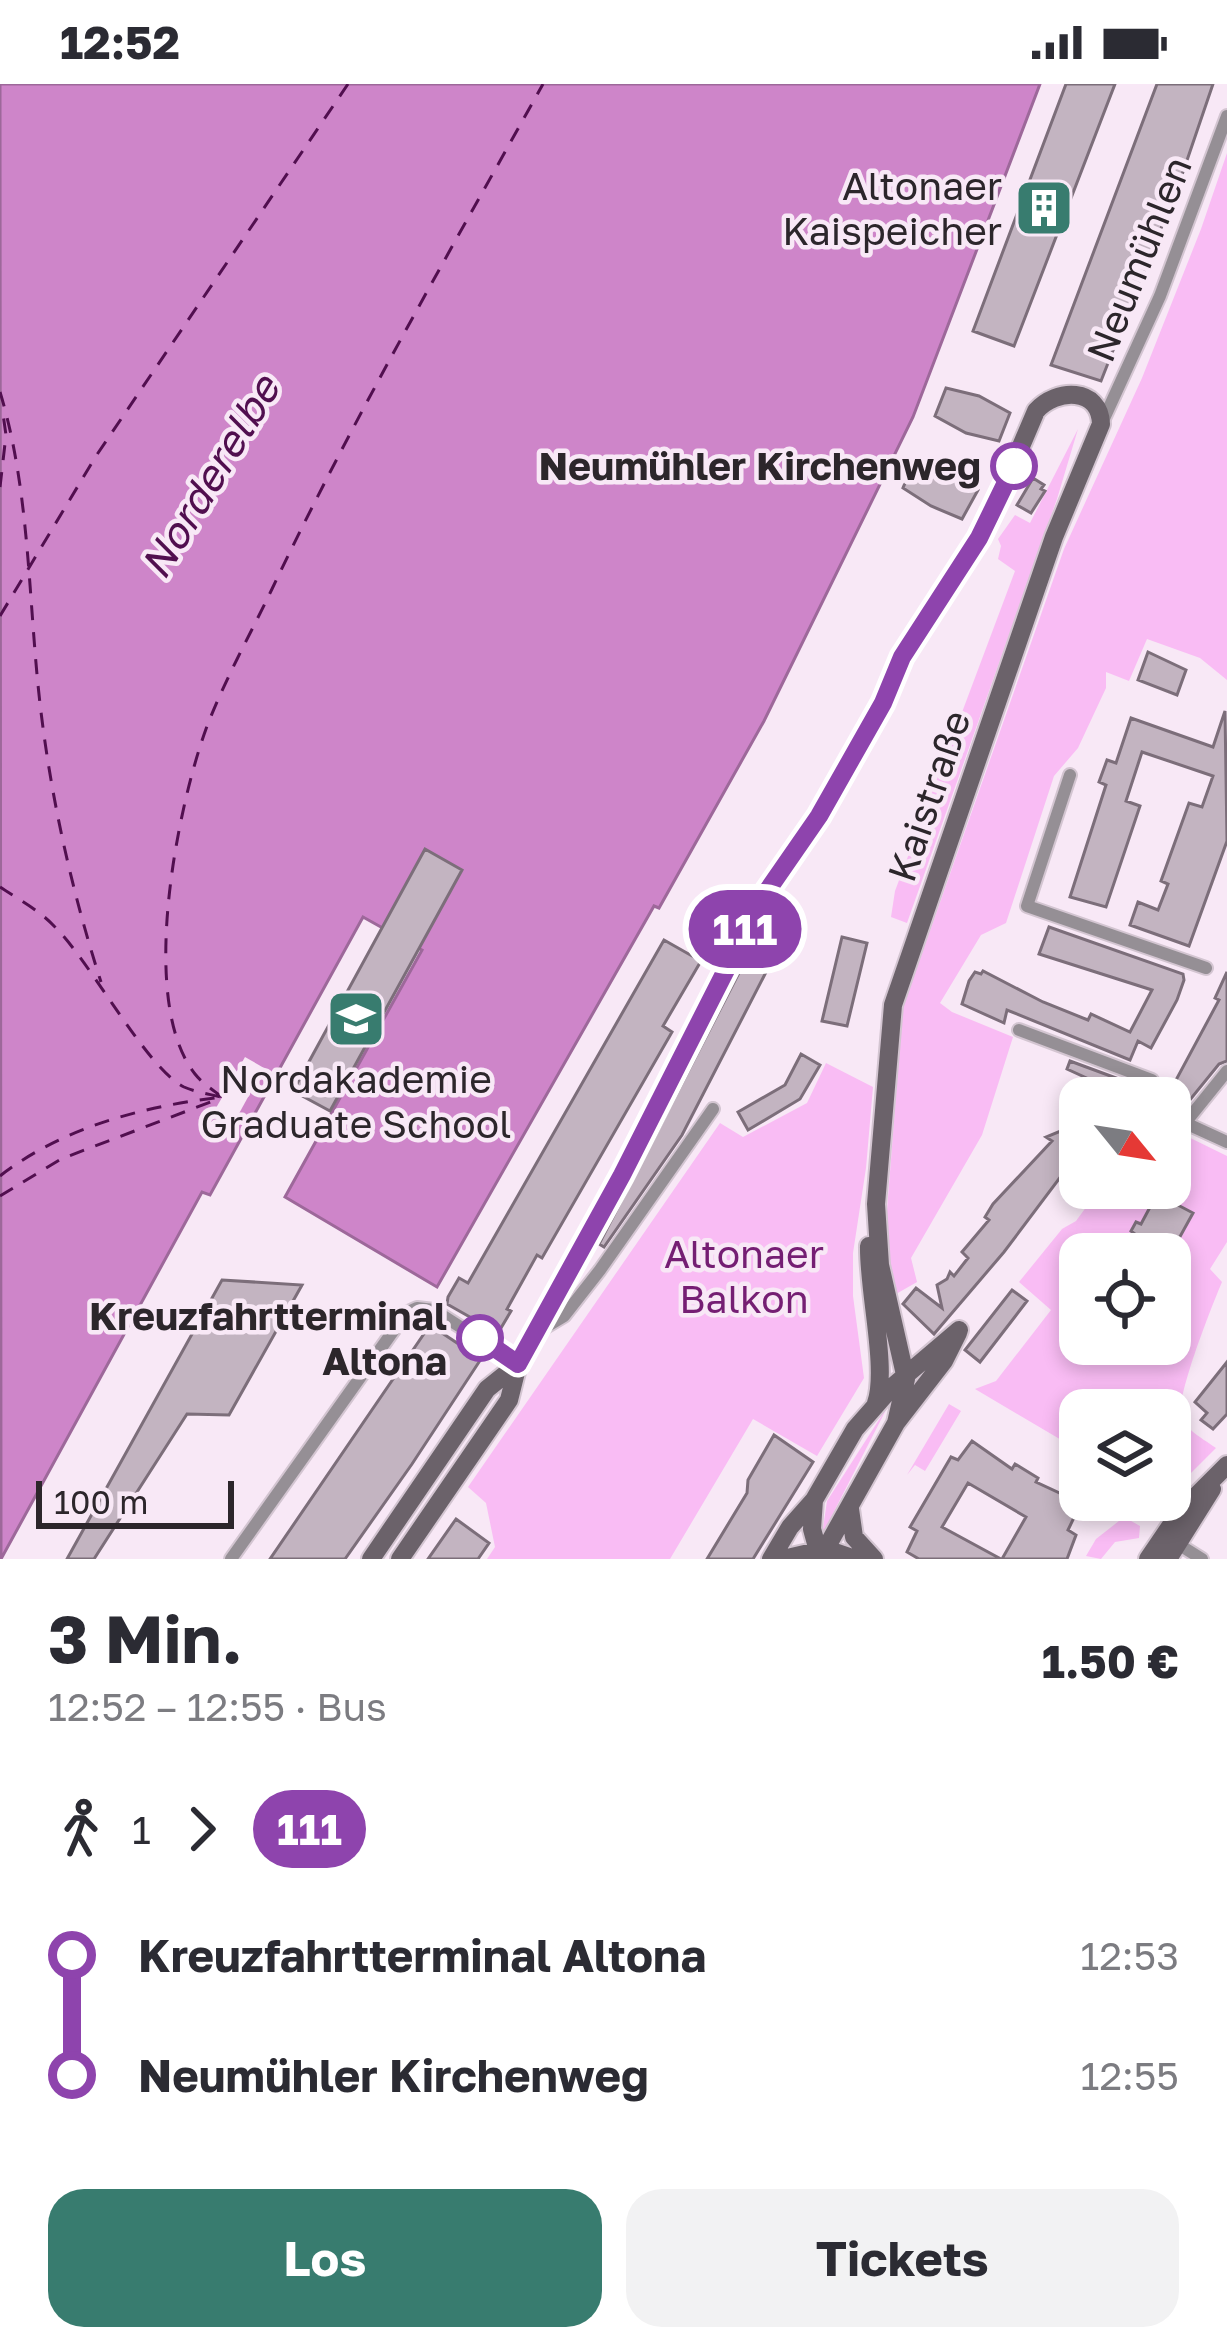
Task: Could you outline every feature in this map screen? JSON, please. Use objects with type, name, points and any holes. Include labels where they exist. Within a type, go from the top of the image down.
[{"type":"street","name":"Neumühlen","points":[[1102,424],[1160,296],[1227,116]]},
{"type":"street","points":[[400,1559],[509,1400],[518,1364],[763,897],[819,816],[883,703],[906,650],[990,519],[1036,411],[1051,397],[1070,394],[1095,405],[1102,424]]},
{"type":"street","name":"Kaistraße","points":[[896,1381],[876,1204],[897,989],[1054,537],[1102,424]]},
{"type":"street","points":[[1070,776],[1027,906],[1206,968]]},
{"type":"street","points":[[1019,1030],[1144,1077]]},
{"type":"street","points":[[1191,1116],[1227,1071]]},
{"type":"street","points":[[538,1331],[564,1316],[713,1109]]},
{"type":"street","points":[[1191,1126],[1227,1142]]},
{"type":"street","points":[[231,1559],[406,1312],[434,1310],[518,1364]]},
{"type":"street","points":[[771,1559],[814,1500],[855,1429],[896,1381],[959,1330],[929,1381],[896,1423],[821,1555]]},
{"type":"street","points":[[371,1559],[487,1389],[518,1364]]},
{"type":"street","points":[[896,1381],[929,1381]]},
{"type":"street","points":[[896,1381],[896,1423]]},
{"type":"street","points":[[1148,1559],[1169,1546],[1198,1491],[1227,1465]]},
{"type":"street","points":[[814,1500],[811,1520],[821,1555]]},
{"type":"street","points":[[850,1509],[854,1537],[874,1559]]},
{"type":"street","points":[[1169,1546],[1202,1559]]},
{"type":"street","points":[[783,1559],[821,1555],[855,1559]]},
{"type":"green space","points":[[1227,153],[1227,680],[1200,658],[1147,639],[1129,681],[1106,672],[1106,688],[1078,748],[1054,776],[1006,923],[981,935],[940,1003],[1013,1037],[982,1135],[911,1258],[917,1282],[896,1294],[886,1266],[887,1210],[903,1008],[1064,549],[1142,378]]},
{"type":"green space","points":[[1078,429],[907,923],[891,917],[895,891],[1015,571],[998,559],[998,539],[1015,515],[1030,523]]},
{"type":"green space","name":"Altonaer Balkon","points":[[826,1063],[873,1087],[853,1253],[853,1296],[864,1378],[817,1456],[753,1419],[670,1559],[487,1559],[495,1547],[486,1503],[468,1487],[720,1123],[743,1137],[807,1103]]},
{"type":"green space","points":[[1191,1138],[1227,1156],[1227,1242],[1210,1269],[1222,1282],[1185,1389],[1059,1389],[1059,1439],[975,1389],[996,1381],[1051,1310],[1019,1282],[1062,1229],[1085,1209],[1191,1209]]},
{"type":"green space","points":[[889,1404],[822,1535],[827,1501]]},
{"type":"green space","points":[[949,1404],[961,1411],[925,1471],[915,1465],[907,1475]]},
{"type":"green space","points":[[1191,1430],[1216,1448],[1191,1473]]},
{"type":"green space","points":[[1119,1521],[1140,1526],[1139,1538],[1115,1542],[1101,1559],[1086,1556],[1096,1539]]},
{"type":"water","name":"Norderelbe","points":[[0,84],[1040,84],[913,417],[764,721],[437,1287],[285,1197],[422,950],[363,917],[210,1195],[202,1192],[1,1559]]},
{"type":"pier","points":[[245,1057],[264,1068],[236,1119],[216,1108]]},
{"type":"building","name":"Altonaer Kaispeicher","points":[[1066,84],[1115,84],[1014,346],[973,331]]},
{"type":"building","points":[[1157,84],[1213,84],[1101,381],[1051,365]]},
{"type":"building","points":[[946,388],[979,396],[1010,413],[999,441],[966,433],[935,416]]},
{"type":"building","points":[[915,459],[978,490],[962,519],[903,488]]},
{"type":"building","points":[[1033,478],[1045,491],[1031,513],[1017,505]]},
{"type":"building","points":[[1148,652],[1186,670],[1177,695],[1138,680]]},
{"type":"building","points":[[1225,711],[1227,841],[1189,946],[1130,925],[1138,902],[1158,910],[1168,884],[1161,881],[1189,803],[1202,807],[1213,776],[1142,752],[1126,801],[1140,806],[1106,907],[1070,897],[1106,785],[1099,782],[1107,760],[1116,763],[1131,718],[1213,747]]},
{"type":"building","name":"Nordakademie Graduate School","points":[[425,849],[462,870],[330,1111],[293,1091]]},
{"type":"building","points":[[1049,927],[1183,974],[1177,1000],[1151,1048],[1138,1041],[1130,1060],[1007,1010],[1004,1023],[962,1004],[969,981],[975,972],[983,971],[1043,1002],[1088,1020],[1091,1014],[1130,1032],[1152,990],[1039,954]]},
{"type":"building","points":[[759,934],[780,945],[682,1135],[604,1247],[599,1244]]},
{"type":"building","points":[[842,937],[867,943],[847,1026],[822,1021]]},
{"type":"building","points":[[664,940],[701,961],[663,1026],[672,1032],[542,1258],[537,1255],[498,1333],[447,1304],[448,1297],[459,1278],[468,1283]]},
{"type":"building","points":[[1227,972],[1227,1061],[1219,1064],[1191,1099],[1191,1077],[1178,1077],[1219,1000],[1215,998]]},
{"type":"building","points":[[801,1054],[820,1065],[800,1099],[748,1130],[738,1112],[785,1085]]},
{"type":"building","points":[[1070,1061],[1113,1077],[1084,1077],[1067,1069]]},
{"type":"building","points":[[1059,1132],[1059,1179],[934,1334],[903,1304],[916,1288],[942,1308],[937,1285],[950,1272],[954,1276],[968,1258],[962,1252],[989,1220],[985,1217],[993,1204],[1052,1141],[1046,1137]]},
{"type":"building","points":[[1149,1209],[1193,1213],[1182,1233],[1131,1231],[1136,1222],[1141,1224]]},
{"type":"building","points":[[222,1280],[302,1285],[229,1415],[187,1414],[94,1559],[67,1559]]},
{"type":"building","points":[[1012,1290],[1027,1301],[980,1362],[965,1350]]},
{"type":"building","points":[[430,1325],[481,1359],[412,1464],[345,1559],[270,1559]]},
{"type":"building","points":[[1227,1362],[1227,1414],[1213,1429],[1201,1420],[1207,1413],[1195,1402]]},
{"type":"building","points":[[774,1435],[813,1462],[753,1559],[707,1559],[747,1493],[748,1480]]},
{"type":"building","points":[[972,1441],[1012,1469],[1015,1464],[1059,1493],[1059,1521],[1072,1521],[1068,1530],[1076,1535],[1067,1559],[1002,1559],[1026,1517],[968,1483],[942,1527],[1001,1559],[919,1559],[907,1552],[917,1531],[910,1527],[951,1457],[958,1460]]},
{"type":"building","points":[[456,1519],[489,1543],[478,1559],[428,1559]]},
{"type":"ferry route","points":[[0,616],[96,456],[348,84]]},
{"type":"ferry route","points":[[222,1097],[195,1074],[178,1042],[166,954],[175,854],[206,729],[336,461],[543,84]]},
{"type":"ferry route","points":[[0,392],[18,470],[51,780],[101,982]]},
{"type":"ferry route","points":[[0,487],[6,435],[2,407]]},
{"type":"ferry route","points":[[0,887],[35,910],[69,942],[169,1076],[188,1089],[221,1097]]},
{"type":"ferry route","points":[[0,1176],[48,1145],[102,1123],[215,1098]]},
{"type":"ferry route","points":[[0,1196],[61,1159],[221,1098]]},
{"type":"bus line","name":"111","points":[[480,1338],[518,1364],[622,1175],[763,897],[819,816],[883,703],[902,657],[979,538],[1014,466]]},
{"type":"place","name":"Altonaer Kaispeicher","points":[[1044,208]]},
{"type":"place","name":"Neumühler Kirchenweg","points":[[1014,466]]},
{"type":"place","name":"Nordakademie Graduate School","points":[[356,1019]]},
{"type":"place","name":"Kreuzfahrtterminal Altona","points":[[480,1338]]}]
